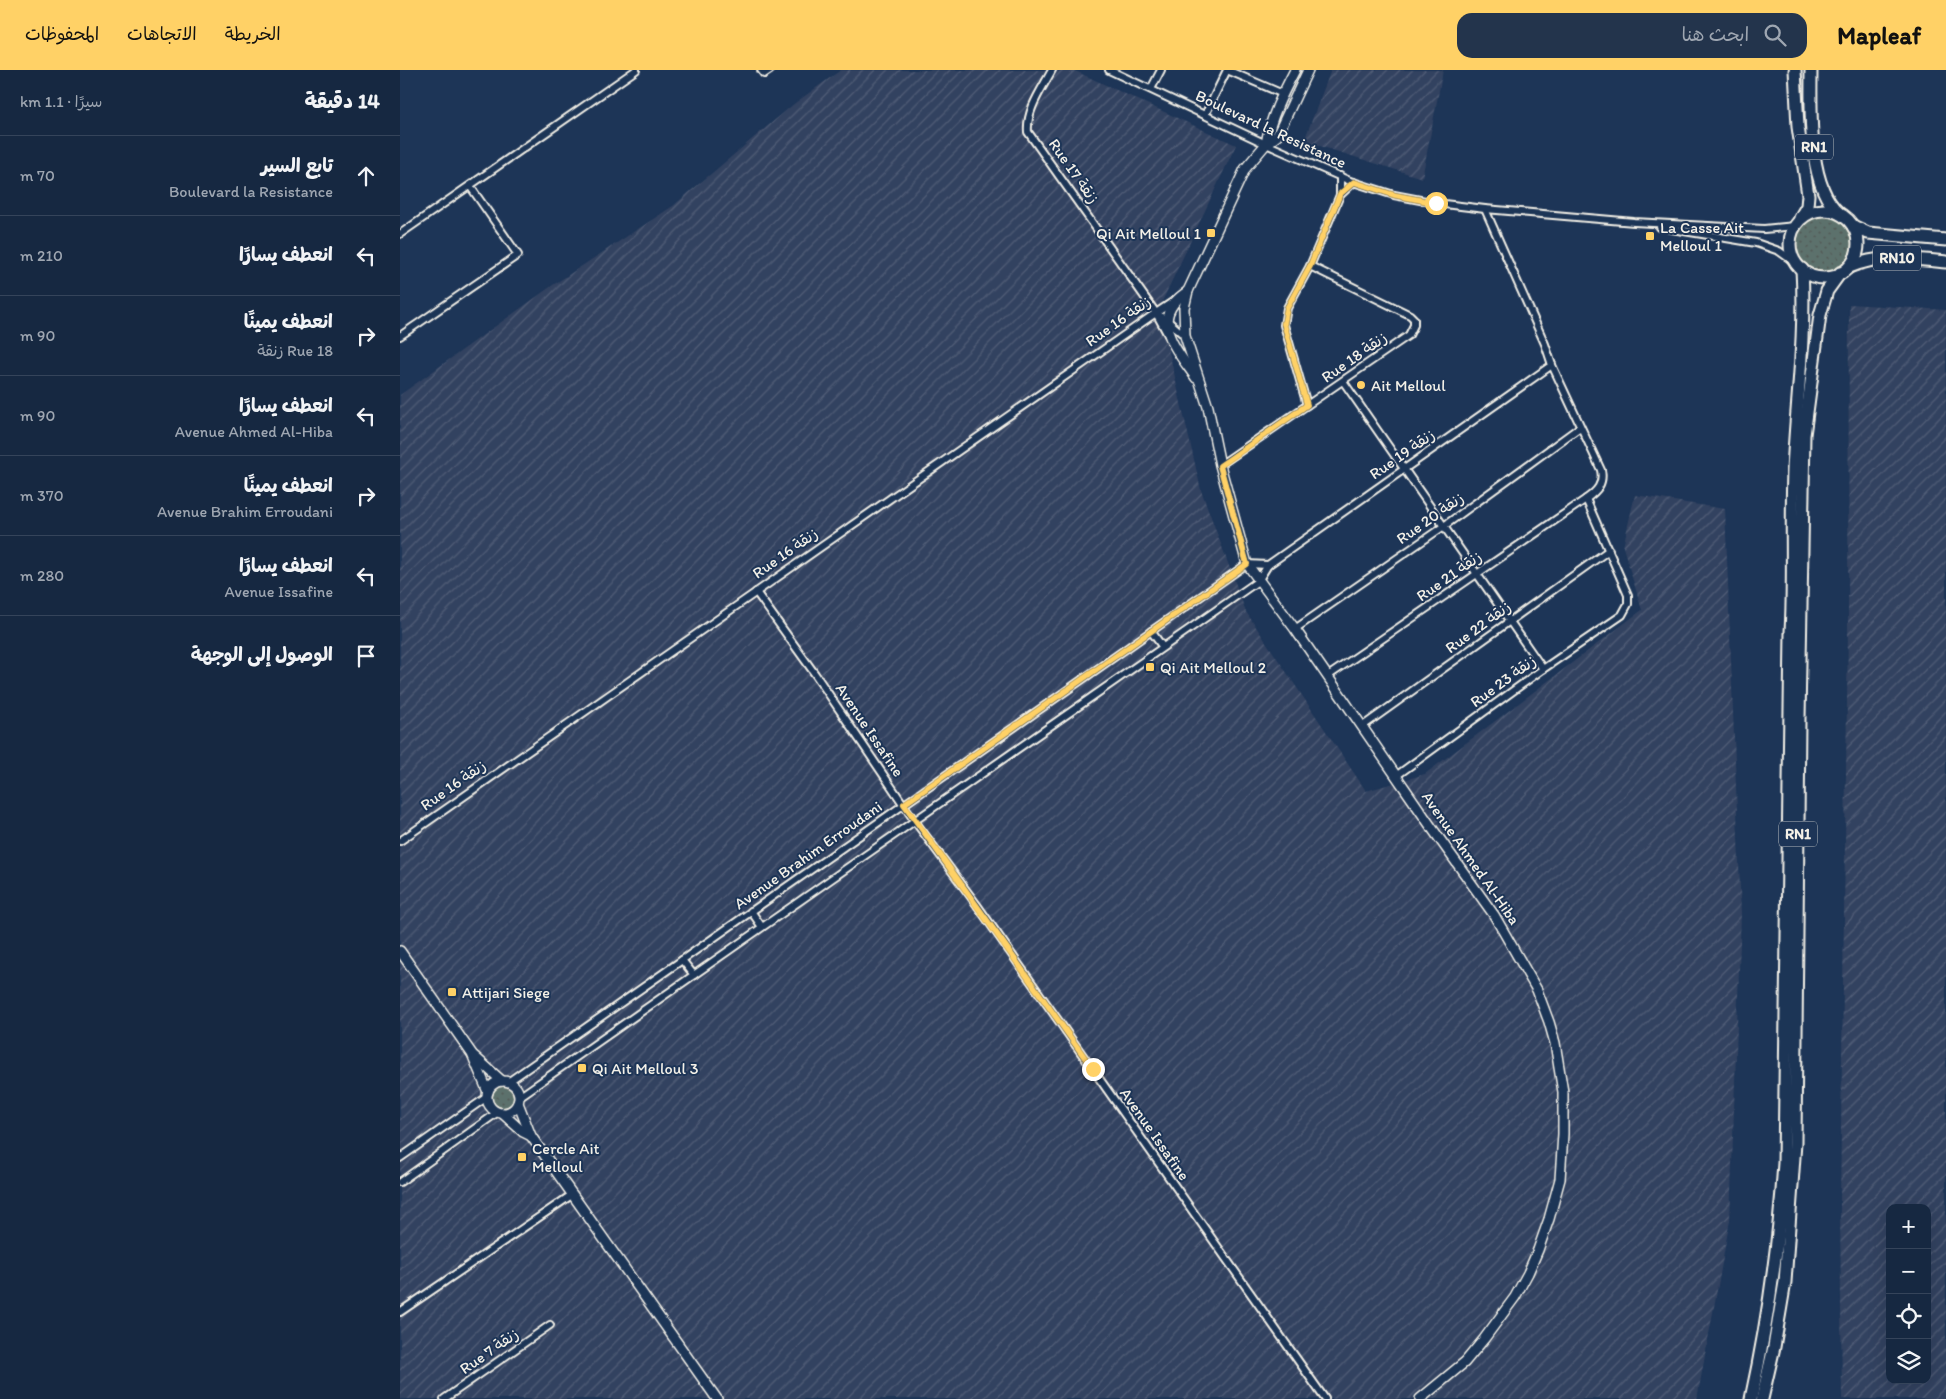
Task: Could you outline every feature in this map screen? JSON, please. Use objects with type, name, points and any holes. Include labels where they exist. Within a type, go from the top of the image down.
[{"type":"highway","name":"RN1","points":[[1751,1399],[1763,1341],[1778,1246],[1784,1162],[1793,594],[1793,471],[1803,294],[1799,266],[1791,247],[1792,234],[1807,206],[1808,194],[1798,127],[1795,70]]},
{"type":"highway","name":"RN1","points":[[1762,1399],[1774,1347],[1785,1282],[1795,1143],[1799,709],[1804,435],[1820,315],[1827,291],[1856,254],[1858,245],[1857,235],[1853,226],[1827,199],[1815,159],[1812,127],[1811,70]]},
{"type":"highway","points":[[1796,224],[1809,214],[1819,210],[1833,211],[1842,215]]},
{"type":"highway","name":"RN10","points":[[1853,226],[1868,232],[1946,240]]},
{"type":"highway","name":"RN10","points":[[1844,270],[1870,259],[1885,257],[1946,262]]},
{"type":"highway","points":[[1799,266],[1809,274],[1822,277],[1844,270]]},
{"type":"street","points":[[400,234],[636,70]]},
{"type":"street","points":[[762,72],[770,70]]},
{"type":"street","name":"Rue 17 زنقة","points":[[1052,70],[1030,112],[1027,122],[1028,132],[1156,313],[1172,342],[1199,382]]},
{"type":"street","name":"Boulevard la Resistance","points":[[1109,70],[1266,144],[1354,182],[1402,197],[1485,209],[1634,222],[1764,229],[1796,224]]},
{"type":"street","points":[[1151,89],[1161,70]]},
{"type":"street","points":[[1205,115],[1227,70],[1283,94]]},
{"type":"street","points":[[1266,144],[1268,132],[1295,70]]},
{"type":"street","name":"Avenue Ahmed Al-Hiba","points":[[1185,336],[1184,308],[1188,291],[1245,169],[1266,144],[1277,136],[1308,70]]},
{"type":"street","points":[[1307,405],[1284,324],[1287,308],[1310,266],[1340,194],[1340,176]]},
{"type":"street","points":[[1340,194],[1354,182]]},
{"type":"street","points":[[400,336],[518,255],[470,186]]},
{"type":"street","points":[[1485,209],[1580,428]]},
{"type":"street","name":"Boulevard la Resistance","points":[[1634,222],[1756,243],[1780,250],[1799,266]]},
{"type":"street","name":"Rue 18 زنقة","points":[[1220,466],[1409,335],[1414,325],[1414,319],[1410,315],[1310,266]]},
{"type":"street","name":"Rue 16 زنقة","points":[[400,841],[1188,291]]},
{"type":"street","points":[[1172,342],[1167,329],[1167,320],[1170,310],[1176,301]]},
{"type":"street","name":"Avenue Ahmed Al-Hiba","points":[[1156,313],[1185,336],[1190,346],[1199,382],[1208,407],[1220,466],[1247,564],[1295,629],[1494,915],[1537,990],[1555,1043],[1560,1070],[1564,1113],[1560,1179],[1549,1219],[1528,1273],[1515,1297],[1465,1362],[1420,1399]]},
{"type":"street","name":"Rue 19 زنقة","points":[[1258,581],[1268,565],[1552,366]]},
{"type":"street","points":[[1343,382],[1543,669]]},
{"type":"street","name":"Rue 21 زنقة","points":[[1328,676],[1586,499],[1599,487],[1602,478],[1601,470],[1580,428]]},
{"type":"street","name":"Rue 20 زنقة","points":[[1295,629],[1444,526],[1580,428]]},
{"type":"street","points":[[1586,499],[1609,550]]},
{"type":"street","name":"Rue 23 زنقة","points":[[1396,776],[1543,669],[1622,615],[1626,609],[1628,595],[1609,550]]},
{"type":"street","name":"Rue 22 زنقة","points":[[1363,726],[1609,550]]},
{"type":"street","points":[[1247,564],[1268,565]]},
{"type":"street","name":"Avenue Brahim Erroudani","points":[[505,1081],[751,912],[1247,564]]},
{"type":"street","name":"Avenue Brahim Erroudani","points":[[519,1100],[914,820],[1258,581]]},
{"type":"street","name":"Avenue Issafine","points":[[756,592],[914,820],[982,912],[1325,1399]]},
{"type":"street","points":[[1151,631],[1162,646]]},
{"type":"street","points":[[751,912],[762,927]]},
{"type":"street","points":[[400,951],[472,1054],[488,1094],[490,1106],[531,1136]]},
{"type":"street","points":[[682,960],[694,975]]},
{"type":"street","points":[[472,1054],[505,1081],[516,1087],[531,1136],[717,1399]]},
{"type":"street","points":[[400,1158],[488,1094],[493,1085],[505,1081]]},
{"type":"street","points":[[400,1182],[500,1113],[512,1111],[519,1100]]},
{"type":"street","points":[[400,1312],[573,1194]]},
{"type":"street","name":"Rue 7 زنقة","points":[[444,1399],[550,1326]]},
{"type":"shaded area","points":[[841,70],[1073,70],[1236,145],[1159,308],[1201,490],[1246,612],[1366,791],[1425,774],[1642,610],[1623,547],[1635,495],[1725,509],[1741,914],[1730,1220],[1697,1399],[400,1399],[400,395],[553,285],[673,206],[795,103]]},
{"type":"shaded area","points":[[1331,70],[1443,70],[1422,178],[1304,141]]},
{"type":"shaded area","points":[[1849,304],[1946,310],[1946,1399],[1842,1399],[1840,1203],[1848,630]]},
{"type":"green space","points":[[1818,215],[1830,215],[1845,223],[1853,238],[1853,250],[1845,265],[1830,273],[1818,273],[1803,265],[1795,250],[1795,238],[1803,223]]},
{"type":"green space","points":[[503,1086],[511,1089],[514,1097],[511,1105],[503,1108],[495,1105],[492,1097],[495,1089]]},
{"type":"place","name":"Qi Ait Melloul 1","points":[[1211,233]]},
{"type":"place","name":"La Casse Ait Melloul 1","points":[[1650,236]]},
{"type":"place","name":"Ait Melloul","points":[[1361,385]]},
{"type":"place","name":"Qi Ait Melloul 2","points":[[1150,667]]},
{"type":"place","name":"Attijari Siege","points":[[452,992]]},
{"type":"place","name":"Qi Ait Melloul 3","points":[[582,1068]]},
{"type":"place","name":"Cercle Ait Melloul","points":[[522,1157]]},
{"type":"route","points":[[1093,1069],[904,804],[1247,564],[1220,466],[1307,405],[1284,324],[1284,317],[1310,266],[1340,194],[1354,182],[1394,195],[1436,203]]}]
